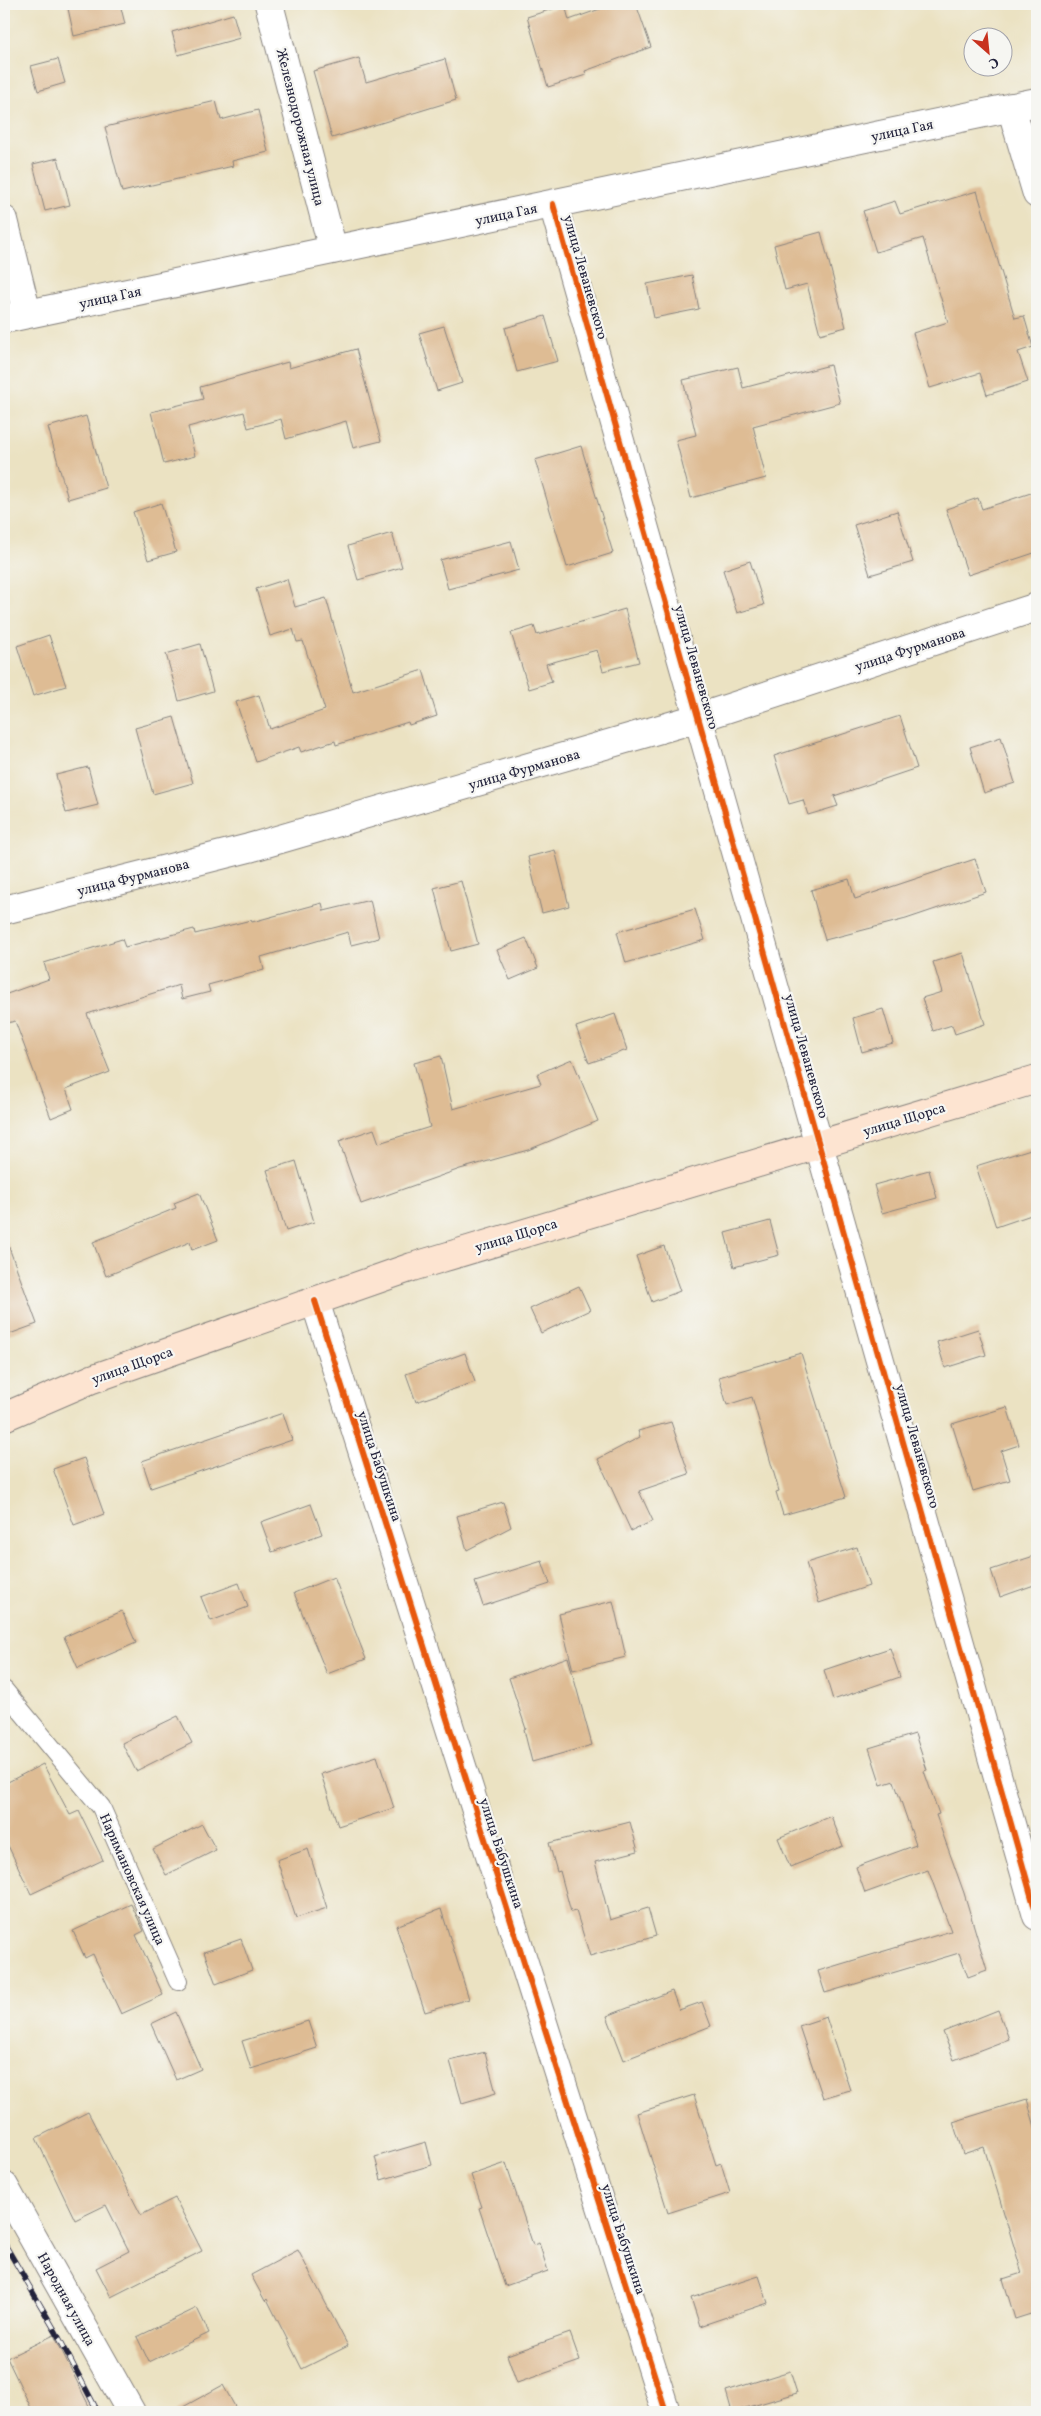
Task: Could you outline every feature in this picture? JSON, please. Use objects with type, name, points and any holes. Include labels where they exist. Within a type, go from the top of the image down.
[{"type":"main road","name":"улица Щорса","points":[[4,1417],[92,1379],[412,1266],[1037,1079]]},
{"type":"street","name":"Железнодорожная улица","points":[[269,4],[333,250]]},
{"type":"street","name":"улица Гая","points":[[15,316],[1037,102]]},
{"type":"street","points":[[1011,107],[1037,194]]},
{"type":"street","name":"улица Леваневского","points":[[553,204],[1037,1916]]},
{"type":"street","points":[[4,220],[15,316]]},
{"type":"street","name":"улица Фурманова","points":[[4,910],[250,848],[698,718],[1037,607]]},
{"type":"street","name":"улица Бабушкина","points":[[314,1301],[666,2412]]},
{"type":"street","name":"Народная улица","points":[[4,2186],[131,2412]]},
{"type":"lane","name":"Наримановская улица","points":[[4,1690],[101,1807],[178,1981]]},
{"type":"building","points":[[67,4],[120,4],[125,24],[74,36]]},
{"type":"building","points":[[614,4],[636,4],[651,47],[585,71],[586,75],[548,87],[527,17],[565,5],[569,20]]},
{"type":"building","points":[[233,14],[240,38],[178,55],[172,32]]},
{"type":"building","points":[[359,58],[366,82],[445,59],[456,100],[332,138],[313,71]]},
{"type":"building","points":[[58,59],[65,83],[38,91],[31,66]]},
{"type":"building","points":[[216,101],[221,120],[258,110],[268,152],[232,161],[233,166],[122,192],[105,127]]},
{"type":"building","points":[[58,158],[70,205],[45,211],[33,164]]},
{"type":"building","points":[[977,191],[1015,318],[1024,316],[1033,347],[1018,352],[1028,382],[987,395],[980,373],[930,388],[913,333],[948,322],[923,238],[876,252],[863,211],[895,201],[900,214]]},
{"type":"building","points":[[821,232],[846,327],[820,334],[807,284],[785,290],[774,245]]},
{"type":"building","points":[[692,275],[699,309],[654,318],[647,284]]},
{"type":"building","points":[[545,316],[558,361],[517,372],[505,328]]},
{"type":"building","points":[[444,326],[462,383],[437,391],[419,333]]},
{"type":"building","points":[[356,349],[381,441],[353,448],[346,421],[286,439],[281,419],[248,428],[244,412],[188,427],[195,456],[164,464],[151,412],[203,399],[200,387],[288,362],[289,368]]},
{"type":"building","points":[[830,365],[840,403],[753,426],[766,478],[691,498],[676,440],[696,435],[683,380],[738,367],[743,388]]},
{"type":"building","points":[[86,416],[106,488],[68,499],[48,427]]},
{"type":"building","points":[[581,446],[613,553],[567,567],[535,460]]},
{"type":"building","points":[[1037,491],[1037,552],[968,575],[946,509],[978,498],[982,509]]},
{"type":"building","points":[[161,503],[176,552],[148,560],[133,512]]},
{"type":"building","points":[[897,511],[913,562],[870,575],[854,525]]},
{"type":"building","points":[[392,533],[402,567],[358,580],[348,546]]},
{"type":"building","points":[[511,541],[519,570],[448,589],[440,560]]},
{"type":"building","points":[[750,561],[764,605],[737,613],[723,570]]},
{"type":"building","points":[[287,579],[295,607],[326,598],[353,692],[423,670],[437,716],[409,725],[408,722],[336,745],[335,741],[301,752],[299,747],[256,762],[236,702],[259,695],[270,729],[325,710],[303,641],[297,642],[293,629],[270,636],[256,589]]},
{"type":"building","points":[[625,609],[639,662],[603,671],[597,650],[546,664],[552,682],[529,689],[511,633],[534,626],[537,635]]},
{"type":"building","points":[[49,635],[66,686],[33,696],[17,646]]},
{"type":"building","points":[[200,644],[213,691],[179,701],[166,654]]},
{"type":"building","points":[[900,716],[917,768],[834,796],[838,806],[808,815],[803,800],[789,804],[774,756]]},
{"type":"building","points":[[174,717],[193,783],[153,794],[135,728]]},
{"type":"building","points":[[1001,737],[1015,783],[984,793],[970,747]]},
{"type":"building","points":[[88,767],[98,805],[66,813],[56,775]]},
{"type":"building","points":[[555,850],[569,906],[542,913],[528,857]]},
{"type":"building","points":[[975,859],[986,892],[906,919],[825,940],[811,890],[849,879],[855,899]]},
{"type":"building","points":[[461,881],[478,944],[451,951],[434,888]]},
{"type":"building","points":[[370,900],[379,938],[351,945],[348,932],[261,957],[264,970],[208,985],[210,992],[182,999],[179,985],[87,1014],[110,1072],[66,1089],[73,1109],[51,1118],[15,1021],[4,1024],[4,995],[49,979],[44,963],[122,939],[125,947],[194,929],[195,934],[251,920],[252,922],[322,903],[324,911]]},
{"type":"building","points":[[695,909],[705,940],[626,963],[617,932]]},
{"type":"building","points":[[526,938],[538,968],[510,980],[497,950]]},
{"type":"building","points":[[963,953],[985,1024],[955,1034],[952,1025],[933,1031],[922,998],[942,992],[933,962]]},
{"type":"building","points":[[883,1009],[893,1043],[862,1052],[853,1018]]},
{"type":"building","points":[[615,1014],[627,1050],[589,1063],[576,1027]]},
{"type":"building","points":[[441,1056],[453,1109],[541,1084],[537,1074],[572,1059],[598,1121],[528,1150],[460,1169],[361,1204],[339,1141],[374,1129],[379,1143],[430,1127],[414,1063]]},
{"type":"building","points":[[1037,1147],[1037,1213],[996,1227],[976,1166]]},
{"type":"building","points":[[296,1161],[314,1222],[286,1231],[267,1170]]},
{"type":"building","points":[[929,1170],[937,1198],[882,1213],[874,1185]]},
{"type":"building","points":[[199,1193],[218,1240],[192,1250],[190,1242],[106,1276],[93,1242],[176,1208],[174,1203]]},
{"type":"building","points":[[770,1221],[779,1255],[734,1267],[725,1233]]},
{"type":"building","points":[[4,1242],[7,1242],[37,1324],[4,1336]]},
{"type":"building","points":[[664,1246],[680,1291],[652,1302],[636,1256]]},
{"type":"building","points":[[579,1286],[590,1310],[541,1333],[530,1309]]},
{"type":"building","points":[[978,1329],[986,1355],[945,1368],[937,1342]]},
{"type":"building","points":[[465,1353],[475,1382],[416,1402],[406,1374]]},
{"type":"building","points":[[801,1353],[846,1497],[783,1515],[776,1492],[779,1491],[752,1397],[727,1405],[719,1377]]},
{"type":"building","points":[[1007,1407],[1019,1445],[1001,1451],[1010,1480],[973,1491],[952,1424]]},
{"type":"building","points":[[283,1413],[292,1440],[151,1488],[142,1461]]},
{"type":"building","points":[[671,1422],[689,1474],[639,1491],[653,1521],[631,1531],[598,1459],[640,1437],[638,1431]]},
{"type":"building","points":[[84,1458],[104,1514],[74,1525],[53,1469]]},
{"type":"building","points":[[503,1502],[511,1527],[467,1550],[457,1516]]},
{"type":"building","points":[[311,1504],[322,1534],[272,1552],[261,1522]]},
{"type":"building","points":[[857,1547],[869,1586],[819,1603],[806,1563]]},
{"type":"building","points":[[1037,1555],[1037,1584],[1000,1597],[991,1570]]},
{"type":"building","points":[[542,1561],[550,1584],[483,1606],[475,1582]]},
{"type":"building","points":[[334,1577],[366,1659],[327,1674],[294,1593]]},
{"type":"building","points":[[239,1583],[248,1607],[211,1621],[201,1597]]},
{"type":"building","points":[[613,1601],[626,1657],[573,1670],[559,1614]]},
{"type":"building","points":[[122,1611],[136,1643],[78,1668],[64,1637]]},
{"type":"building","points":[[890,1648],[900,1677],[833,1700],[824,1670]]},
{"type":"building","points":[[568,1657],[592,1745],[532,1762],[524,1730],[526,1729],[509,1678]]},
{"type":"building","points":[[178,1716],[192,1743],[136,1771],[122,1743]]},
{"type":"building","points":[[915,1734],[927,1770],[924,1771],[939,1814],[936,1815],[964,1893],[987,1970],[968,1977],[959,1953],[825,1993],[818,1971],[951,1931],[928,1870],[865,1893],[856,1867],[916,1845],[894,1781],[881,1785],[869,1748]]},
{"type":"building","points":[[377,1756],[394,1808],[338,1826],[321,1774]]},
{"type":"building","points":[[43,1764],[70,1815],[79,1811],[103,1860],[31,1894],[4,1837],[4,1784]]},
{"type":"building","points":[[831,1816],[843,1846],[790,1867],[778,1838]]},
{"type":"building","points":[[630,1822],[638,1851],[595,1862],[610,1920],[648,1908],[656,1936],[590,1956],[576,1911],[571,1912],[560,1871],[557,1872],[549,1843]]},
{"type":"building","points":[[202,1824],[216,1850],[166,1875],[153,1849]]},
{"type":"building","points":[[308,1849],[327,1908],[296,1918],[277,1860]]},
{"type":"building","points":[[131,1904],[144,1931],[136,1935],[163,1995],[121,2014],[93,1954],[85,1958],[73,1931]]},
{"type":"building","points":[[441,1909],[469,1999],[425,2012],[396,1926]]},
{"type":"building","points":[[241,1939],[252,1970],[216,1984],[204,1952]]},
{"type":"building","points":[[672,1991],[679,2010],[702,2002],[711,2026],[624,2060],[607,2016]]},
{"type":"building","points":[[998,2010],[1009,2039],[954,2060],[943,2032]]},
{"type":"building","points":[[176,2012],[201,2069],[176,2080],[151,2024]]},
{"type":"building","points":[[826,2017],[850,2090],[823,2098],[799,2026]]},
{"type":"building","points":[[308,2021],[317,2048],[251,2069],[242,2041]]},
{"type":"building","points":[[485,2052],[496,2093],[462,2103],[450,2061]]},
{"type":"building","points":[[694,2095],[716,2165],[721,2163],[730,2193],[668,2213],[637,2113]]},
{"type":"building","points":[[1027,2099],[1037,2134],[1037,2312],[1015,2319],[1003,2279],[1022,2273],[984,2147],[963,2154],[953,2122]]},
{"type":"building","points":[[88,2112],[141,2215],[175,2198],[202,2251],[111,2297],[96,2268],[129,2251],[106,2205],[75,2220],[36,2138]]},
{"type":"building","points":[[426,2142],[432,2165],[381,2180],[375,2157]]},
{"type":"building","points":[[506,2163],[533,2245],[539,2243],[548,2271],[505,2286],[479,2208],[482,2207],[471,2175]]},
{"type":"building","points":[[298,2250],[348,2346],[302,2369],[267,2299],[265,2301],[251,2275]]},
{"type":"building","points":[[759,2276],[768,2303],[700,2326],[691,2298]]},
{"type":"building","points":[[197,2308],[209,2333],[149,2362],[137,2337]]},
{"type":"building","points":[[570,2333],[580,2361],[517,2383],[507,2355]]},
{"type":"building","points":[[54,2335],[92,2412],[33,2412],[7,2358]]},
{"type":"building","points":[[790,2371],[797,2393],[732,2412],[726,2391]]},
{"type":"building","points":[[223,2385],[238,2412],[174,2412]]},
{"type":"railway","points":[[4,2243],[56,2332],[98,2412]]},
{"type":"cycle path","points":[[553,204],[1037,1916]]},
{"type":"cycle path","points":[[315,1301],[666,2412]]}]
